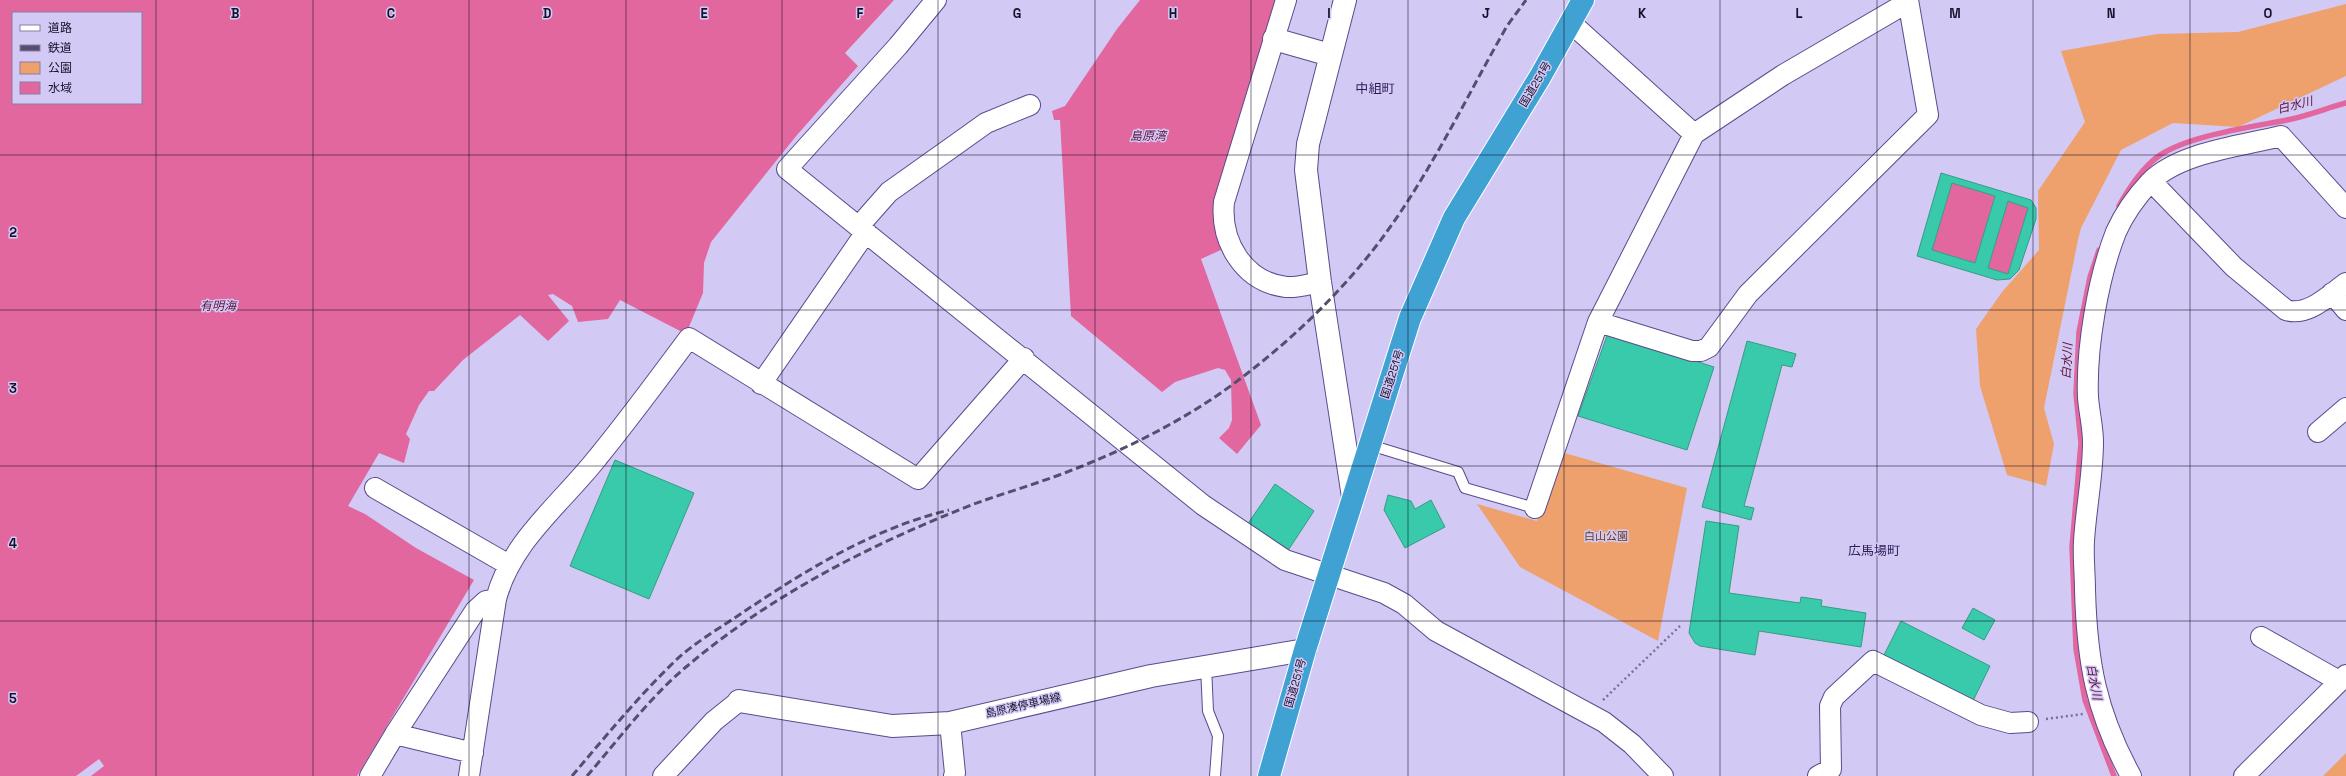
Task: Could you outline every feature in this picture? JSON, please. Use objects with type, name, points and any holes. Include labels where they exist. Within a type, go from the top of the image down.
[{"type":"highway","name":"国道251号","points":[[1269,776],[1305,650],[1410,318],[1454,218],[1571,23],[1583,0]]},
{"type":"main road","points":[[1345,0],[1308,144],[1306,170],[1320,282],[1353,497]]},
{"type":"main road","points":[[1274,39],[1330,55]]},
{"type":"main road","name":"島原湊停車場線","points":[[739,701],[892,726],[950,723],[1144,677],[1305,650]]},
{"type":"street","points":[[936,0],[898,46],[787,169],[1024,358],[1203,505],[1285,560],[1384,593],[1404,604],[1436,631],[1589,713],[1632,744],[1663,776]]},
{"type":"street","points":[[1286,0],[1224,202],[1223,215],[1233,251],[1242,265],[1256,276],[1285,287],[1295,287],[1320,282]]},
{"type":"street","points":[[1535,508],[1598,322],[1694,134],[1783,75],[1908,1],[1928,115],[1748,294],[1709,347],[1701,351],[1692,351],[1598,322]]},
{"type":"street","points":[[1571,23],[1694,134]]},
{"type":"street","points":[[761,384],[862,229],[889,192],[986,123],[1030,105]]},
{"type":"street","points":[[2131,776],[2118,751],[2100,709],[2086,638],[2084,541],[2094,440],[2088,397],[2088,361],[2096,309],[2116,232],[2127,211],[2151,181],[2172,166],[2190,158],[2282,136],[2346,208]]},
{"type":"street","points":[[2151,181],[2234,267],[2286,310],[2293,312],[2306,310],[2339,288],[2346,310]]},
{"type":"street","points":[[469,776],[496,599],[509,565],[536,527],[598,458],[689,338],[918,480],[1024,358]]},
{"type":"street","points":[[2318,432],[2346,408]]},
{"type":"street","points":[[376,488],[509,565]]},
{"type":"street","points":[[370,776],[394,734],[475,611],[486,601],[496,599]]},
{"type":"street","points":[[2244,776],[2342,678],[2261,637]]},
{"type":"street","points":[[1818,776],[1830,769],[1829,716],[1834,697],[1874,661],[1981,715],[2010,723],[2028,722]]},
{"type":"street","points":[[663,776],[714,721],[739,701]]},
{"type":"street","points":[[950,723],[955,773],[954,776]]},
{"type":"street","points":[[394,734],[473,753]]},
{"type":"lane","points":[[1370,445],[1458,472],[1465,488],[1535,508]]},
{"type":"lane","points":[[1206,666],[1208,711],[1218,736],[1214,776]]},
{"type":"path","points":[[1589,713],[1680,626]]},
{"type":"path","points":[[2028,722],[2080,715]]},
{"type":"green space","points":[[2346,4],[2346,76],[2238,127],[2173,123],[2121,150],[2081,228],[2078,240],[2044,408],[2054,444],[2046,486],[2007,475],[1980,386],[1976,329],[2002,292],[2039,250],[2038,191],[2085,122],[2061,51],[2157,34],[2238,32]]},
{"type":"green space","name":"白山公園","points":[[1561,452],[1687,488],[1658,641],[1520,567],[1477,504],[1537,521]]},
{"type":"green space","points":[[2346,753],[2346,776],[2323,776]]},
{"type":"water","name":"有明海","points":[[0,0],[894,0],[845,53],[858,66],[797,135],[711,242],[704,263],[703,293],[686,334],[620,300],[608,319],[578,322],[572,306],[553,294],[548,295],[569,321],[548,341],[520,315],[463,360],[434,391],[429,391],[419,405],[406,434],[410,439],[404,463],[379,453],[348,506],[365,514],[416,548],[474,580],[357,776],[91,776],[104,766],[99,759],[76,776],[0,776]]},
{"type":"water","name":"島原湾","points":[[1140,0],[1282,0],[1223,249],[1201,259],[1261,425],[1237,454],[1219,438],[1229,428],[1232,420],[1231,380],[1225,370],[1218,368],[1175,382],[1162,392],[1071,316],[1060,120],[1054,120],[1052,111],[1065,106],[1117,29]]},
{"type":"water","points":[[1952,183],[1995,196],[1975,263],[1932,250]]},
{"type":"water","points":[[2008,201],[2028,208],[2008,274],[1988,268]]},
{"type":"building","points":[[1941,173],[2031,200],[2036,208],[2036,219],[2019,270],[2010,279],[1997,280],[1917,256]],"holes":[[[1952,183],[1995,196],[1975,263],[1932,250]],[[2008,201],[2028,208],[2008,274],[1988,268]]]},
{"type":"building","points":[[1608,333],[1714,367],[1687,450],[1578,416]]},
{"type":"building","points":[[1747,341],[1796,354],[1792,367],[1782,365],[1744,506],[1754,508],[1751,520],[1702,507]]},
{"type":"building","points":[[615,460],[694,493],[649,599],[570,566]]},
{"type":"building","points":[[1275,484],[1314,511],[1287,552],[1247,525]]},
{"type":"building","points":[[1388,495],[1411,501],[1415,509],[1431,500],[1445,527],[1405,548],[1384,510]]},
{"type":"building","points":[[1706,521],[1739,526],[1729,593],[1800,603],[1801,597],[1822,600],[1821,606],[1866,613],[1861,647],[1759,631],[1755,655],[1700,646],[1695,643],[1689,633]]},
{"type":"building","points":[[1973,608],[1995,620],[1984,640],[1962,628]]},
{"type":"building","points":[[1901,621],[1990,666],[1972,703],[1883,657]]},
{"type":"waterway","name":"白水川","points":[[2119,206],[2131,186],[2145,168],[2168,150],[2219,133],[2294,118],[2346,103]]},
{"type":"waterway","name":"白水川","points":[[2099,250],[2090,277],[2079,332],[2076,394],[2081,443],[2072,547],[2076,649],[2085,700],[2114,776]]},
{"type":"railway","points":[[587,776],[647,705],[672,679],[719,641],[787,594],[860,554],[898,536],[974,504],[1044,481],[1091,463],[1138,441],[1207,402],[1228,388],[1268,357],[1303,326],[1337,292],[1383,237],[1433,160],[1507,26],[1526,0]]},
{"type":"railway","points":[[572,776],[648,689],[682,654],[699,642],[791,581],[841,552],[893,528],[949,510]]},
{"type":"district","name":"中組町","points":[[1375,88]]},
{"type":"district","name":"広馬場町","points":[[1874,550]]}]
